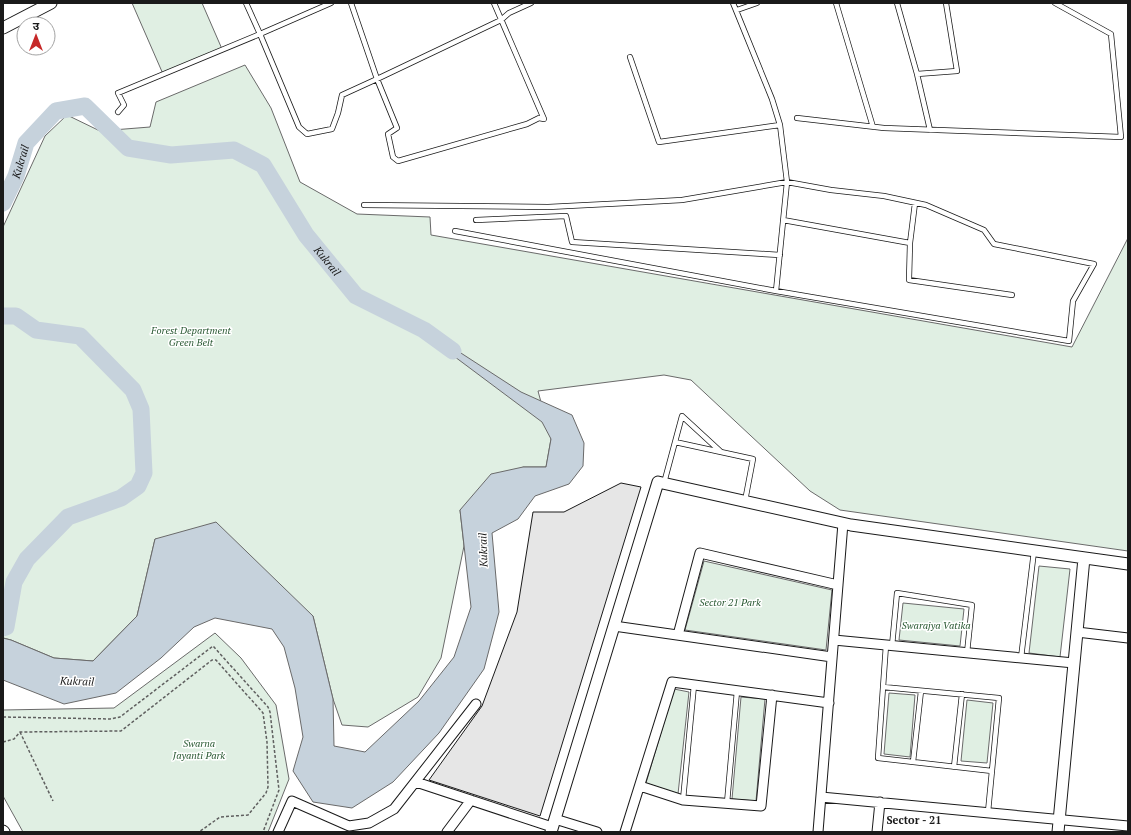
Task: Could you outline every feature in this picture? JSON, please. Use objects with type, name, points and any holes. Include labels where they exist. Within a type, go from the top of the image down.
[{"type":"street","points":[[3,28],[51,3]]},
{"type":"street","points":[[553,826],[658,482],[843,523],[1128,564]]},
{"type":"street","points":[[818,832],[843,523]]},
{"type":"street","points":[[678,635],[700,553],[838,585]]},
{"type":"street","points":[[1058,832],[1084,558]]},
{"type":"street","points":[[614,626],[832,657]]},
{"type":"street","points":[[1077,632],[1128,638]]},
{"type":"street","points":[[834,640],[1074,663]]},
{"type":"street","points":[[625,832],[672,682],[829,703]]},
{"type":"street","points":[[640,786],[683,800],[761,806],[772,695]]},
{"type":"street","points":[[278,832],[292,801],[342,828],[370,822],[394,809],[476,704]]},
{"type":"street","points":[[416,782],[553,826],[597,832]]},
{"type":"street","points":[[821,797],[1059,818],[1128,826]]},
{"type":"street","points":[[447,832],[471,800]]},
{"type":"street","points":[[877,832],[880,802]]},
{"type":"lane","points":[[246,3],[299,127],[307,134],[332,129],[338,113],[342,95],[501,20],[509,13],[531,3]]},
{"type":"lane","points":[[118,112],[124,105],[118,93],[331,3]]},
{"type":"lane","points":[[351,3],[376,79],[397,128],[388,134],[393,157],[398,161],[527,124],[539,118],[544,119],[494,3]]},
{"type":"lane","points":[[733,3],[772,99],[780,125],[787,182],[776,291]]},
{"type":"lane","points":[[737,10],[757,3]]},
{"type":"lane","points":[[836,3],[873,127]]},
{"type":"lane","points":[[897,3],[917,74],[930,130]]},
{"type":"lane","points":[[917,74],[957,71],[946,3]]},
{"type":"lane","points":[[797,118],[873,127],[1121,137],[1111,34],[1056,3]]},
{"type":"lane","points":[[630,57],[659,142],[780,125]]},
{"type":"lane","points":[[364,205],[548,207],[627,203],[682,200],[787,182],[831,190],[884,196],[926,205],[984,230],[994,244],[1094,264],[1073,301],[1069,342],[776,291],[455,231]]},
{"type":"lane","points":[[915,203],[910,243],[909,280],[1012,296]]},
{"type":"lane","points":[[476,220],[566,216],[572,242],[780,255]]},
{"type":"lane","points":[[783,220],[910,243]]},
{"type":"lane","points":[[664,484],[682,416],[721,452]]},
{"type":"lane","points":[[675,442],[753,459],[744,502]]},
{"type":"lane","points":[[1021,658],[1034,551]]},
{"type":"lane","points":[[966,653],[972,605],[897,593],[882,687],[878,758],[992,771]]},
{"type":"lane","points":[[683,800],[694,685]]},
{"type":"lane","points":[[882,687],[999,698],[988,812]]},
{"type":"lane","points":[[727,803],[737,691]]},
{"type":"lane","points":[[913,762],[921,691]]},
{"type":"lane","points":[[954,766],[962,694]]},
{"type":"path","points":[[3,717],[110,719],[120,717],[212,646],[268,706],[270,712],[279,790],[263,832]]},
{"type":"path","points":[[3,742],[14,739],[20,732],[121,731],[212,660],[216,660],[263,713],[267,742],[268,787],[266,793],[248,815],[220,817],[199,832]]},
{"type":"path","points":[[20,732],[53,801]]},
{"type":"green space","points":[[132,3],[202,3],[222,49],[163,74]]},
{"type":"green space","name":"Forest Department Green Belt","points":[[245,65],[271,108],[300,182],[357,214],[430,217],[431,235],[1072,347],[1128,238],[1128,551],[840,510],[810,491],[691,380],[664,375],[538,391],[551,439],[546,467],[523,467],[460,510],[464,546],[441,658],[418,697],[368,727],[342,725],[333,699],[313,616],[155,539],[137,616],[93,661],[54,658],[3,638],[3,227],[45,136],[67,115],[100,131],[150,127],[156,102]]},
{"type":"green space","name":"Sector 21 Park","points":[[704,561],[832,590],[826,650],[685,630]]},
{"type":"green space","points":[[1039,566],[1070,569],[1060,657],[1029,653]]},
{"type":"green space","name":"Swarajya Vatika","points":[[903,603],[964,609],[960,646],[899,640]]},
{"type":"green space","name":"Swarna Jayanti Park","points":[[215,633],[241,658],[276,705],[289,779],[268,832],[23,832],[3,796],[3,710],[114,708]]},
{"type":"green space","points":[[674,689],[689,692],[678,794],[646,783]]},
{"type":"green space","points":[[889,693],[915,695],[910,757],[884,754]]},
{"type":"green space","points":[[741,697],[765,699],[756,801],[732,799]]},
{"type":"green space","points":[[967,700],[993,703],[987,763],[961,761]]},
{"type":"water","points":[[434,338],[447,344],[521,392],[572,415],[584,443],[583,466],[569,484],[535,496],[518,519],[492,533],[499,612],[484,669],[439,733],[393,782],[352,808],[313,802],[293,771],[303,737],[295,688],[284,647],[272,629],[215,618],[194,627],[161,658],[116,693],[64,704],[3,680],[3,638],[54,658],[93,661],[137,616],[155,539],[216,522],[313,616],[333,699],[334,746],[365,752],[419,701],[454,657],[471,607],[460,510],[491,474],[523,467],[546,467],[551,439],[542,422],[443,348]]},
{"type":"building","points":[[621,483],[641,487],[540,816],[429,780],[482,706],[517,612],[533,512],[564,512]]},
{"type":"waterway","name":"Kukrail","points":[[3,203],[16,176],[26,143],[56,111],[85,106],[128,148],[171,155],[234,150],[263,165],[306,235],[356,296],[424,330],[453,351]]},
{"type":"waterway","points":[[3,316],[16,316],[36,330],[80,336],[133,390],[141,409],[144,473],[138,486],[121,498],[68,517],[27,559],[14,582],[6,627],[3,628]]},
{"type":"district","name":"Sector - 21","points":[[914,820]]}]
